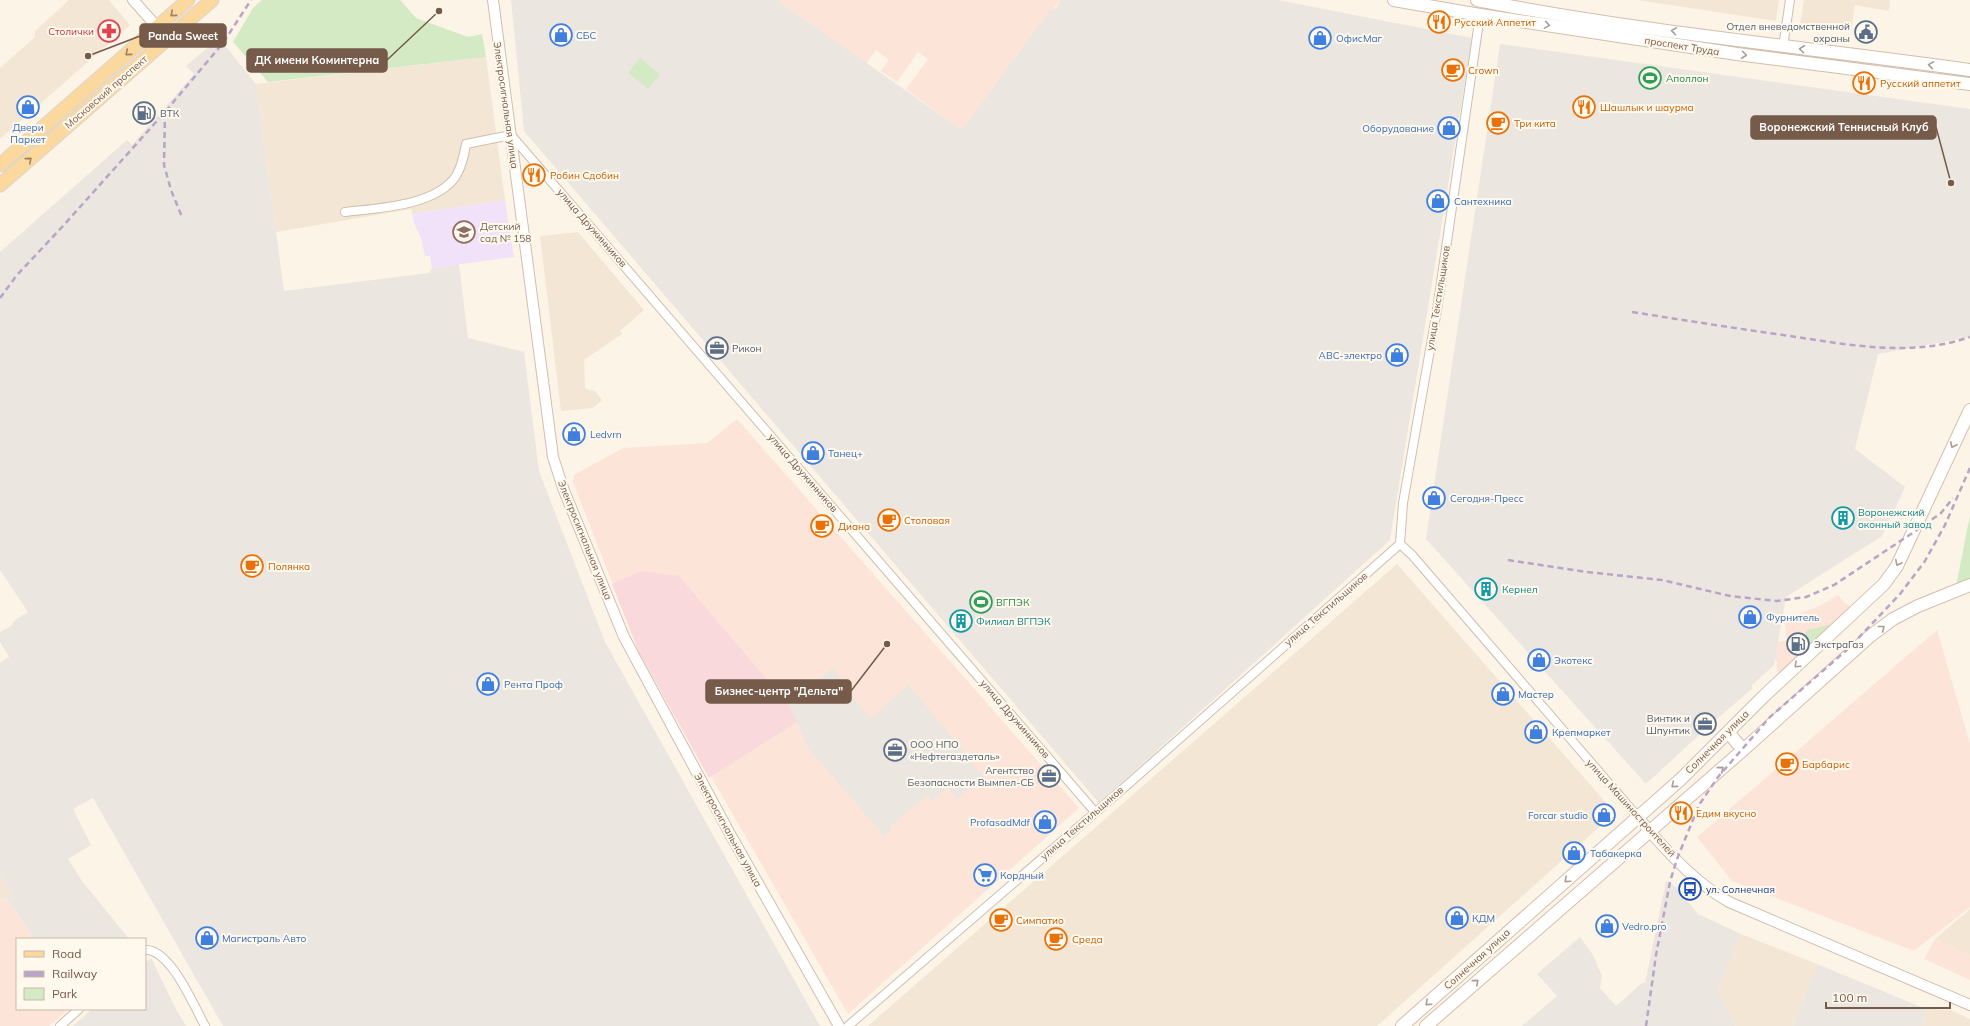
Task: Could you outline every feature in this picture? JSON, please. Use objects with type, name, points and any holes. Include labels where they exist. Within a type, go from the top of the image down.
[{"type":"main road","name":"Московский проспект","points":[[0,165],[188,0]]},
{"type":"main road","name":"Московский проспект","points":[[0,185],[212,0]]},
{"type":"main road","name":"проспект Труда","points":[[1394,0],[1480,15],[1781,59],[1970,84]]},
{"type":"main road","name":"проспект Труда","points":[[1479,1],[1543,13],[1783,47],[1970,70]]},
{"type":"main road","points":[[1479,1],[1480,15]]},
{"type":"main road","points":[[1781,59],[1783,47]]},
{"type":"main road","name":"Солнечная улица","points":[[1402,1026],[1637,816],[1681,779],[1764,696],[1884,584],[1897,566],[1970,410]]},
{"type":"main road","name":"Солнечная улица","points":[[1426,1026],[1649,830],[1743,750],[1869,637],[1893,619],[1918,606],[1970,585]]},
{"type":"main road","points":[[1728,732],[1743,750]]},
{"type":"street","points":[[133,0],[167,38]]},
{"type":"street","name":"Электросигнальная улица","points":[[493,0],[512,135],[553,457],[563,488],[624,637],[730,834],[839,1026]]},
{"type":"street","points":[[1783,47],[1790,0]]},
{"type":"street","name":"улица Текстильщиков","points":[[848,1026],[1095,812],[1400,544],[1403,503],[1437,310],[1480,15]]},
{"type":"street","points":[[345,212],[417,201],[440,191],[456,176],[464,159],[466,144],[512,135]]},
{"type":"street","name":"улица Дружинников","points":[[512,135],[1095,812]]},
{"type":"street","name":"улица Машиностроителей","points":[[1400,544],[1412,555],[1649,830],[1700,882],[1729,902],[1970,1005]]},
{"type":"street","points":[[146,950],[152,950],[162,955],[171,965],[205,1026]]},
{"type":"street","points":[[60,1026],[79,1010]]},
{"type":"shaded area","points":[[69,0],[109,0],[130,25],[0,139],[0,68],[35,37],[35,31]]},
{"type":"shaded area","points":[[511,0],[777,0],[962,130],[1050,10],[1056,8],[1061,0],[1278,0],[1472,38],[1390,540],[1099,803],[524,131]]},
{"type":"shaded area","points":[[777,0],[1061,0],[1039,26],[962,131],[906,89],[928,59],[918,52],[897,82],[881,71],[889,60],[876,50],[866,64]]},
{"type":"shaded area","points":[[1637,0],[1779,0],[1776,21]]},
{"type":"shaded area","points":[[1804,0],[1890,0],[1889,11],[1855,5],[1851,32],[1800,25]]},
{"type":"shaded area","points":[[219,38],[256,84],[284,291],[429,273],[432,268],[459,264],[468,338],[524,352],[539,471],[605,642],[820,1026],[223,1026],[93,798],[73,809],[91,845],[68,859],[82,881],[128,938],[34,938],[6,898],[14,890],[8,889],[0,874],[0,663],[9,657],[0,642],[0,632],[11,626],[15,620],[28,612],[0,570],[0,252],[127,140],[132,145],[194,74],[186,66]]},
{"type":"shaded area","points":[[1500,44],[1970,109],[1970,337],[1878,354],[1855,449],[1905,487],[1882,536],[1786,597],[1774,665],[1751,686],[1753,688],[1712,723],[1646,784],[1426,539]]},
{"type":"shaded area","points":[[486,57],[505,200],[412,214],[412,209],[276,232],[256,84]]},
{"type":"shaded area","name":"Детский сад № 158","points":[[505,200],[514,257],[432,268],[430,256],[425,256],[421,238],[415,226],[412,214]]},
{"type":"shaded area","points":[[578,232],[644,310],[620,331],[622,334],[584,360],[585,387],[586,389],[595,391],[602,400],[593,408],[561,411],[540,236]]},
{"type":"shaded area","points":[[737,419],[1079,808],[848,1014],[639,652],[573,482],[574,475],[623,448],[707,443]]},
{"type":"shaded area","points":[[1397,564],[1615,813],[1377,1026],[868,1026]]},
{"type":"shaded area","points":[[641,571],[679,576],[788,704],[797,722],[709,778],[639,652],[612,584]]},
{"type":"shaded area","points":[[1838,595],[1845,603],[1853,608],[1832,628],[1805,632],[1808,648],[1779,676],[1776,665],[1778,663],[1774,658],[1770,644],[1787,640],[1784,620],[1821,605]]},
{"type":"shaded area","points":[[1937,630],[1970,744],[1970,907],[1914,951],[1732,881],[1697,837]]},
{"type":"shaded area","points":[[833,668],[851,696],[871,718],[908,685],[984,777],[957,799],[948,788],[932,801],[927,796],[889,827],[892,830],[884,836],[808,748],[788,704]]},
{"type":"shaded area","points":[[0,874],[8,889],[15,890],[0,901]]},
{"type":"shaded area","points":[[1666,881],[1676,887],[1698,914],[1741,934],[1718,991],[1736,1026],[1522,1026],[1557,996],[1537,974],[1580,937],[1593,955],[1602,976],[1600,988],[1616,1006],[1642,983],[1645,983]]},
{"type":"shaded area","points":[[6,898],[34,938],[16,938],[16,1010],[68,1010],[49,1026],[0,1026],[0,901]]},
{"type":"shaded area","points":[[1970,909],[1970,956],[1935,939]]},
{"type":"shaded area","points":[[1741,934],[1817,964],[1793,1026],[1736,1026],[1718,991]]},
{"type":"shaded area","points":[[1935,939],[1970,956],[1970,980],[1924,959]]},
{"type":"shaded area","points":[[151,958],[186,1026],[73,1026],[91,1010],[146,1010],[146,962]]},
{"type":"shaded area","points":[[1817,964],[1926,1009],[1921,1026],[1793,1026]]},
{"type":"shaded area","points":[[1926,1009],[1950,1010],[1970,1019],[1970,1026],[1921,1026]]},
{"type":"green space","points":[[262,0],[400,0],[416,18],[468,37],[482,34],[486,57],[268,82],[233,42],[253,8]]},
{"type":"green space","points":[[640,58],[660,74],[648,89],[628,73]]},
{"type":"green space","points":[[1970,515],[1970,582],[1956,586]]},
{"type":"green space","points":[[1829,625],[1831,626],[1808,648],[1805,634],[1807,630]]},
{"type":"railway","points":[[0,298],[17,275],[165,112],[223,43],[251,0]]},
{"type":"railway","points":[[165,112],[164,165],[171,190],[182,217]]},
{"type":"railway","points":[[1632,312],[1830,342],[1877,347],[1924,347],[1970,337]]},
{"type":"railway","points":[[1646,1026],[1656,955],[1670,882],[1677,859],[1699,805],[1718,777],[1770,717],[1849,648],[1900,594],[1925,561],[1945,525],[1970,468]]},
{"type":"railway","points":[[1508,560],[1587,572],[1662,580],[1730,596],[1777,601],[1806,597],[1834,585],[1911,534],[1941,513],[1953,498]]},
{"type":"place","name":"ДК имени Коминтерна","points":[[439,11]]},
{"type":"place","name":"Русский Аппетит","points":[[1439,22]]},
{"type":"place","name":"Столички","points":[[109,31]]},
{"type":"place","name":"Отдел вневедомственной охраны","points":[[1866,32]]},
{"type":"place","name":"СБС","points":[[561,35]]},
{"type":"place","name":"ОфисМаг","points":[[1320,38]]},
{"type":"place","name":"Panda Sweet","points":[[88,56]]},
{"type":"place","name":"Crown","points":[[1453,70]]},
{"type":"place","name":"Аполлон","points":[[1650,78]]},
{"type":"place","name":"Русский аппетит","points":[[1864,83]]},
{"type":"place","name":"Двери Паркет","points":[[28,107]]},
{"type":"place","name":"Шашлык и шаурма","points":[[1584,107]]},
{"type":"place","name":"ВТК","points":[[144,113]]},
{"type":"place","name":"Три кита","points":[[1498,123]]},
{"type":"place","name":"Оборудование","points":[[1449,128]]},
{"type":"place","name":"Робин Сдобин","points":[[534,175]]},
{"type":"place","name":"Воронежский Теннисный Клуб","points":[[1951,183]]},
{"type":"place","name":"Сантехника","points":[[1438,201]]},
{"type":"place","name":"Детский сад № 158","points":[[464,232]]},
{"type":"place","name":"Рикон","points":[[717,348]]},
{"type":"place","name":"АВС-электро","points":[[1397,355]]},
{"type":"place","name":"Ledvrn","points":[[574,434]]},
{"type":"place","name":"Танец+","points":[[813,453]]},
{"type":"place","name":"Сегодня-Пресс","points":[[1434,498]]},
{"type":"place","name":"Воронежский оконный завод","points":[[1843,518]]},
{"type":"place","name":"Столовая","points":[[889,520]]},
{"type":"place","name":"Диана","points":[[822,526]]},
{"type":"place","name":"Полянка","points":[[252,566]]},
{"type":"place","name":"Кернел","points":[[1486,589]]},
{"type":"place","name":"ВГПЭК","points":[[981,602]]},
{"type":"place","name":"Фурнитель","points":[[1750,617]]},
{"type":"place","name":"Филиал ВГПЭК","points":[[961,621]]},
{"type":"place","name":"Бизнес-центр \"Дельта\"","points":[[887,644]]},
{"type":"place","name":"ЭкстраГаз","points":[[1798,644]]},
{"type":"place","name":"Экотекс","points":[[1539,660]]},
{"type":"place","name":"Рента Проф","points":[[488,684]]},
{"type":"place","name":"Мастер","points":[[1503,694]]},
{"type":"place","name":"Винтик и Шпунтик","points":[[1705,724]]},
{"type":"place","name":"Крепмаркет","points":[[1536,732]]},
{"type":"place","name":"ООО НПО «Нефтегаздеталь»","points":[[895,750]]},
{"type":"place","name":"Барбарис","points":[[1787,764]]},
{"type":"place","name":"Агентство Безопасности Вымпел-СБ","points":[[1049,776]]},
{"type":"place","name":"Едим вкусно","points":[[1681,813]]},
{"type":"place","name":"Forcar studio","points":[[1604,815]]},
{"type":"place","name":"ProfasadMdf","points":[[1045,822]]},
{"type":"place","name":"Табакерка","points":[[1574,853]]},
{"type":"place","name":"Кордный","points":[[985,875]]},
{"type":"place","name":"ул. Солнечная","points":[[1690,889]]},
{"type":"place","name":"КДМ","points":[[1457,918]]},
{"type":"place","name":"Симпатио","points":[[1001,920]]},
{"type":"place","name":"Vedro.pro","points":[[1607,926]]},
{"type":"place","name":"Магистраль Авто","points":[[207,938]]},
{"type":"place","name":"Среда","points":[[1056,939]]}]
